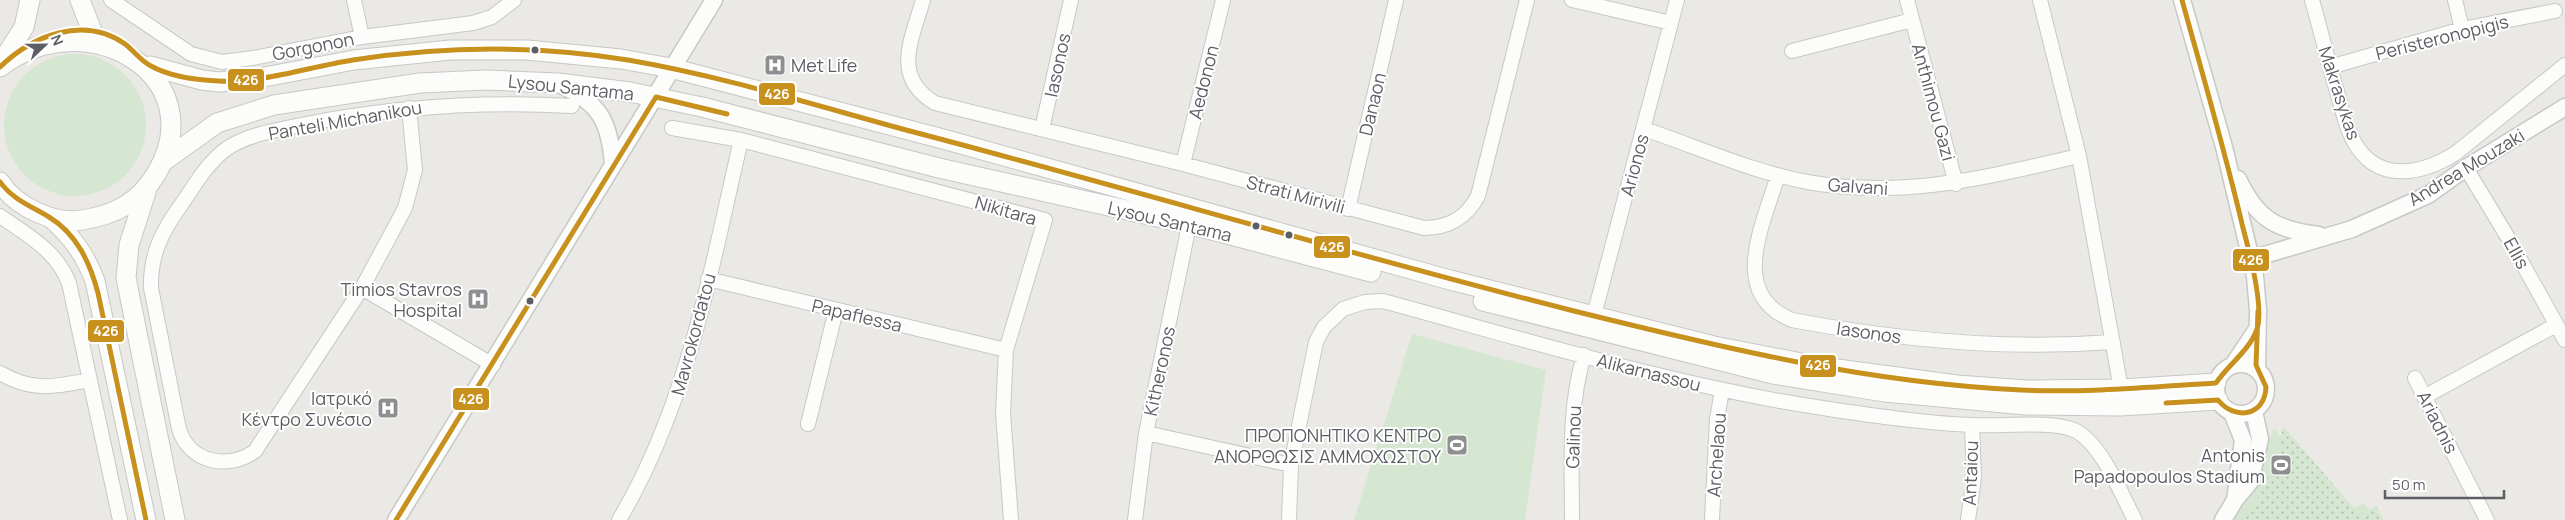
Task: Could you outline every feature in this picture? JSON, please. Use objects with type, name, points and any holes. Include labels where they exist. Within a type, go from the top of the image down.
[{"type":"main road","points":[[0,66],[24,27],[30,0]]},
{"type":"main road","points":[[80,0],[92,31]]},
{"type":"main road","points":[[0,66],[14,52],[37,38],[64,30],[92,31],[114,38],[134,50],[150,66],[163,87],[170,111],[170,136],[164,160],[148,188],[129,244],[126,278],[175,520]]},
{"type":"main road","name":"Lysou Santama","points":[[150,66],[202,80],[232,81],[382,56],[450,50],[485,49],[569,53],[671,68],[934,136],[1191,216]]},
{"type":"main road","name":"Lysou Santama","points":[[164,160],[217,123],[274,105],[420,83],[487,80],[558,83],[656,97],[938,168],[1191,216],[1450,280],[1772,374],[1885,392],[2026,405],[2120,406],[2217,392]]},
{"type":"main road","points":[[1,185],[25,206],[52,218],[78,221],[104,217],[128,206],[148,188]]},
{"type":"main road","points":[[52,218],[74,239],[95,281],[146,520]]},
{"type":"main road","name":"Lysou Santama","points":[[1592,322],[1822,367],[1957,385],[2026,390],[2121,388],[2217,392]]},
{"type":"street","name":"Gorgonon","points":[[111,0],[191,54],[212,61],[253,58],[362,36],[473,23],[500,12],[514,0]]},
{"type":"street","points":[[354,0],[362,36]]},
{"type":"street","points":[[396,520],[493,365],[656,97],[671,68],[714,0]]},
{"type":"street","name":"Strati Mirivili","points":[[923,0],[908,52],[908,68],[914,84],[928,98],[943,106],[1183,164],[1424,228],[1446,225],[1455,221],[1470,209],[1478,196],[1527,0]]},
{"type":"street","name":"Iasonos","points":[[1042,129],[1071,0]]},
{"type":"street","name":"Aedonon","points":[[1183,164],[1223,0]]},
{"type":"street","name":"Danaon","points":[[1348,209],[1396,0]]},
{"type":"street","points":[[1572,0],[1671,23]]},
{"type":"street","name":"Arionos","points":[[1592,322],[1677,0]]},
{"type":"street","name":"Anthimou Gazi","points":[[1907,0],[1956,184]]},
{"type":"street","points":[[2040,0],[2078,156],[2121,388]]},
{"type":"street","points":[[2182,0],[2224,147],[2251,259],[2257,294],[2256,369]]},
{"type":"street","name":"Makrasykas","points":[[2312,0],[2349,132],[2357,146],[2368,158],[2384,168],[2409,172],[2434,165],[2456,153],[2565,65]]},
{"type":"street","points":[[2455,0],[2462,28]]},
{"type":"street","name":"Peristeronopigis","points":[[2330,67],[2462,28],[2556,10]]},
{"type":"street","name":"Anthimou Gazi","points":[[1792,51],[1912,20]]},
{"type":"street","points":[[558,83],[579,93],[597,109],[610,138],[613,165]]},
{"type":"street","name":"Panteli Michanikou","points":[[362,288],[255,450],[248,456],[231,462],[203,458],[189,448],[179,429],[151,288],[153,256],[169,220],[212,162],[222,152],[240,141],[269,132],[326,120],[409,108],[490,103],[572,106]]},
{"type":"street","name":"Andrea Mouzaki","points":[[2251,259],[2352,229],[2428,195],[2466,168],[2565,107]]},
{"type":"street","points":[[409,108],[415,159],[414,182],[405,208],[362,288],[493,365]]},
{"type":"street","name":"Nikitara","points":[[672,128],[741,140],[1045,220],[1006,350],[1004,413],[1011,520]]},
{"type":"street","name":"Galvani","points":[[1644,129],[1778,175],[1811,182],[1870,188],[1906,189],[1956,184],[2078,156]]},
{"type":"street","name":"Mavrokordatou","points":[[623,519],[673,408],[708,279],[741,140]]},
{"type":"street","points":[[2224,147],[2248,198],[2262,215],[2290,231],[2326,236]]},
{"type":"street","name":"Ellis","points":[[2466,168],[2565,340]]},
{"type":"street","name":"Iasonos","points":[[1778,175],[1754,265],[1756,281],[1761,296],[1778,313],[1792,320],[1905,337],[2046,346],[2112,342]]},
{"type":"street","points":[[0,216],[47,249],[65,273],[120,520]]},
{"type":"street","name":"Kitheronos","points":[[1135,520],[1146,433],[1191,216]]},
{"type":"street","name":"Papaflessa","points":[[708,279],[1006,350]]},
{"type":"street","name":"Alikarnassou","points":[[1289,520],[1291,465],[1312,350],[1324,327],[1335,314],[1348,306],[1364,302],[1383,301],[1722,390],[1877,416],[1972,425],[2055,426],[2079,433],[2097,452],[2135,520]]},
{"type":"street","points":[[808,424],[836,310]]},
{"type":"street","points":[[2424,397],[2556,325]]},
{"type":"street","points":[[2233,364],[2249,365],[2256,369],[2266,382],[2267,391],[2265,399],[2254,411],[2247,414],[2232,413],[2221,406],[2217,392],[2225,369],[2233,364],[2257,329]]},
{"type":"street","name":"Galinou","points":[[1572,520],[1572,416],[1576,381],[1584,355]]},
{"type":"street","points":[[1,376],[34,387],[89,380]]},
{"type":"street","name":"Ariadnis","points":[[2415,378],[2487,520]]},
{"type":"street","name":"Archelaou","points":[[1712,520],[1718,419],[1722,390]]},
{"type":"street","points":[[2223,520],[2235,500],[2250,482],[2258,454],[2260,439],[2254,411]]},
{"type":"street","points":[[2232,413],[2243,440],[2235,500]]},
{"type":"street","name":"Antaiou","points":[[1968,520],[1974,478],[1972,425]]},
{"type":"street","points":[[1146,433],[1291,465]]},
{"type":"green space","points":[[75,54],[89,55],[102,59],[115,66],[125,75],[134,85],[141,98],[145,111],[145,139],[141,152],[134,165],[125,175],[115,184],[102,191],[89,195],[75,196],[61,195],[48,191],[35,184],[25,175],[16,165],[9,152],[5,139],[4,125],[5,111],[9,98],[16,85],[25,75],[35,66],[48,59],[61,55]]},
{"type":"green space","name":"ΠΡΟΠΟΝΗΤΙΚΟ ΚΕΝΤΡΟ ΑΝΟΡΘΩΣΙΣ ΑΜΜΟΧΩΣΤΟΥ","points":[[1412,334],[1546,370],[1525,520],[1354,520]]},
{"type":"green space","name":"Antonis Papadopoulos Stadium","points":[[2283,426],[2360,515],[2376,506],[2384,520],[2243,520],[2264,488],[2278,451]]},
{"type":"green space","name":"Antonis Papadopoulos Stadium","points":[[2274,428],[2345,514],[2363,503],[2379,520],[2233,520]]},
{"type":"transit line","name":"426","points":[[0,67],[27,46],[43,38],[75,30],[109,35],[125,44],[147,64],[166,72],[218,81],[252,80],[387,55],[456,50],[525,50],[594,55],[628,60],[698,74],[768,92],[1487,289],[1738,350],[1907,380],[2021,390],[2094,390],[2216,383],[2244,351],[2257,329],[2259,307],[2252,264],[2182,0]]},
{"type":"transit line","name":"426","points":[[396,520],[656,97],[727,114]]},
{"type":"transit line","name":"426","points":[[0,182],[16,198],[59,224],[75,241],[91,271],[98,293],[146,520]]},
{"type":"transit line","name":"426","points":[[2166,403],[2218,400],[2225,407],[2240,413],[2255,409],[2264,397],[2266,387],[2256,365],[2258,311]]},
{"type":"place","name":"Met Life","points":[[775,65]]},
{"type":"place","name":"Timios Stavros Hospital","points":[[478,299]]},
{"type":"place","name":"Ιατρικό Κέντρο Συνέσιο","points":[[388,408]]},
{"type":"place","name":"ΠΡΟΠΟΝΗΤΙΚΟ ΚΕΝΤΡΟ ΑΝΟΡΘΩΣΙΣ ΑΜΜΟΧΩΣΤΟΥ","points":[[1457,445]]},
{"type":"place","name":"Antonis Papadopoulos Stadium","points":[[2281,465]]}]
